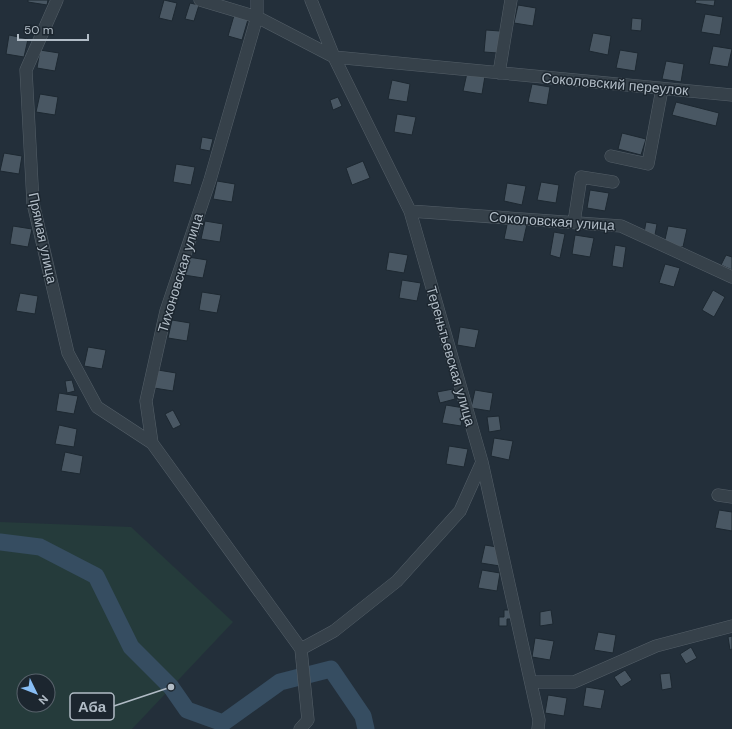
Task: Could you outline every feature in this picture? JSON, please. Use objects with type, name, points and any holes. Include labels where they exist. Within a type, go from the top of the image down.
[{"type":"street","name":"Прямая улица","points":[[57,0],[26,70],[33,203],[68,353],[97,407],[152,443]]},
{"type":"street","points":[[200,0],[257,17],[334,57]]},
{"type":"street","name":"Тихоновская улица","points":[[257,0],[257,17],[210,180],[166,311],[146,401],[152,443],[301,649]]},
{"type":"street","name":"Тереньтьевская улица","points":[[311,0],[334,57],[410,211],[482,462],[539,720],[538,729]]},
{"type":"street","points":[[499,73],[511,0]]},
{"type":"street","name":"Соколовский переулок","points":[[334,57],[732,95]]},
{"type":"street","points":[[611,156],[648,164],[662,88]]},
{"type":"street","points":[[574,222],[581,177],[613,182]]},
{"type":"street","name":"Соколовская улица","points":[[410,211],[621,226],[732,277]]},
{"type":"street","points":[[300,729],[308,720],[301,649],[334,631],[397,582],[460,511],[482,462]]},
{"type":"street","points":[[718,495],[732,497]]},
{"type":"street","points":[[530,682],[574,682],[656,646],[732,626]]},
{"type":"green space","points":[[0,522],[131,527],[233,622],[132,729],[0,729]]},
{"type":"building","points":[[28,0],[48,0],[47,5],[28,2]]},
{"type":"building","points":[[164,0],[177,3],[172,21],[159,18]]},
{"type":"building","points":[[696,0],[715,0],[714,6],[695,3]]},
{"type":"building","points":[[190,3],[199,5],[194,21],[185,19]]},
{"type":"building","points":[[518,5],[536,8],[533,26],[514,23]]},
{"type":"building","points":[[235,12],[249,16],[242,40],[228,36]]},
{"type":"building","points":[[705,14],[723,17],[720,35],[701,32]]},
{"type":"building","points":[[632,18],[642,19],[641,31],[631,30]]},
{"type":"building","points":[[486,30],[500,31],[498,53],[484,52]]},
{"type":"building","points":[[593,33],[611,36],[608,55],[589,51]]},
{"type":"building","points":[[9,35],[28,39],[24,57],[6,54]]},
{"type":"building","points":[[713,46],[732,49],[728,67],[709,64]]},
{"type":"building","points":[[40,50],[59,53],[55,71],[37,68]]},
{"type":"building","points":[[620,50],[638,53],[635,71],[616,68]]},
{"type":"building","points":[[666,61],[684,64],[681,82],[662,79]]},
{"type":"building","points":[[467,73],[485,76],[482,94],[463,91]]},
{"type":"building","points":[[392,80],[410,84],[407,102],[388,99]]},
{"type":"building","points":[[532,84],[550,87],[547,105],[528,102]]},
{"type":"building","points":[[40,94],[58,97],[55,115],[36,112]]},
{"type":"building","points":[[338,97],[342,106],[333,110],[330,100]]},
{"type":"building","points":[[676,102],[719,113],[716,126],[672,115]]},
{"type":"building","points":[[397,114],[416,117],[412,135],[394,132]]},
{"type":"building","points":[[622,133],[646,139],[641,155],[618,149]]},
{"type":"building","points":[[202,137],[213,139],[210,151],[200,149]]},
{"type":"building","points":[[4,153],[22,156],[19,174],[0,171]]},
{"type":"building","points":[[363,161],[370,178],[352,185],[346,168]]},
{"type":"building","points":[[176,164],[195,167],[191,185],[173,182]]},
{"type":"building","points":[[217,181],[235,184],[232,202],[213,199]]},
{"type":"building","points":[[541,182],[559,185],[556,203],[537,200]]},
{"type":"building","points":[[507,183],[526,186],[522,205],[504,201]]},
{"type":"building","points":[[590,190],[609,193],[605,211],[587,208]]},
{"type":"building","points":[[508,220],[527,224],[523,242],[504,239]]},
{"type":"building","points":[[205,221],[223,224],[220,242],[201,239]]},
{"type":"building","points":[[646,222],[657,224],[655,235],[644,233]]},
{"type":"building","points":[[13,226],[32,229],[28,247],[10,244]]},
{"type":"building","points":[[668,226],[687,229],[683,247],[664,244]]},
{"type":"building","points":[[554,232],[565,234],[560,258],[550,255]]},
{"type":"building","points":[[575,235],[594,238],[590,257],[572,254]]},
{"type":"building","points":[[615,245],[626,247],[623,268],[612,266]]},
{"type":"building","points":[[389,252],[408,255],[404,273],[386,270]]},
{"type":"building","points":[[726,255],[732,257],[732,270],[721,265]]},
{"type":"building","points":[[188,257],[207,260],[203,278],[184,275]]},
{"type":"building","points":[[665,264],[680,268],[674,287],[659,283]]},
{"type":"building","points":[[402,280],[421,283],[417,301],[399,298]]},
{"type":"building","points":[[713,290],[725,297],[714,317],[702,310]]},
{"type":"building","points":[[202,292],[221,295],[217,313],[199,310]]},
{"type":"building","points":[[20,293],[38,296],[35,314],[16,311]]},
{"type":"building","points":[[172,320],[190,323],[187,341],[168,338]]},
{"type":"building","points":[[460,327],[479,330],[475,348],[457,345]]},
{"type":"building","points":[[88,347],[106,350],[102,369],[84,366]]},
{"type":"building","points":[[158,370],[176,373],[173,391],[154,388]]},
{"type":"building","points":[[72,380],[75,391],[67,393],[65,381]]},
{"type":"building","points":[[453,389],[455,399],[440,403],[437,392]]},
{"type":"building","points":[[475,390],[493,393],[490,411],[471,408]]},
{"type":"building","points":[[59,393],[78,396],[74,414],[56,411]]},
{"type":"building","points":[[446,405],[464,408],[461,426],[442,423]]},
{"type":"building","points":[[173,410],[181,425],[173,429],[165,414]]},
{"type":"building","points":[[499,416],[501,430],[489,432],[487,417]]},
{"type":"building","points":[[59,425],[77,429],[74,447],[55,444]]},
{"type":"building","points":[[494,438],[513,441],[509,460],[491,456]]},
{"type":"building","points":[[449,446],[468,449],[464,467],[446,464]]},
{"type":"building","points":[[65,452],[83,456],[80,474],[61,471]]},
{"type":"building","points":[[719,510],[732,512],[732,531],[715,528]]},
{"type":"building","points":[[485,545],[503,548],[500,566],[481,563]]},
{"type":"building","points":[[482,570],[500,573],[497,591],[478,588]]},
{"type":"building","points":[[504,610],[513,610],[513,619],[507,619],[507,626],[499,626],[499,617],[504,617]]},
{"type":"building","points":[[551,610],[553,624],[540,626],[540,612]]},
{"type":"building","points":[[598,632],[616,635],[613,653],[594,650]]},
{"type":"building","points":[[732,636],[732,649],[730,650],[728,637]]},
{"type":"building","points":[[535,638],[554,641],[550,660],[532,657]]},
{"type":"building","points":[[691,647],[697,658],[686,664],[680,654]]},
{"type":"building","points":[[625,670],[632,680],[621,687],[614,677]]},
{"type":"building","points":[[670,673],[672,688],[662,690],[660,674]]},
{"type":"building","points":[[586,687],[605,690],[601,709],[583,706]]},
{"type":"building","points":[[548,695],[567,698],[564,716],[545,713]]},
{"type":"waterway","points":[[0,542],[40,547],[96,576],[131,647],[171,687],[187,710],[223,723],[280,682],[331,669],[363,716],[366,729]]},
{"type":"place","name":"Аба","points":[[171,687]]}]
